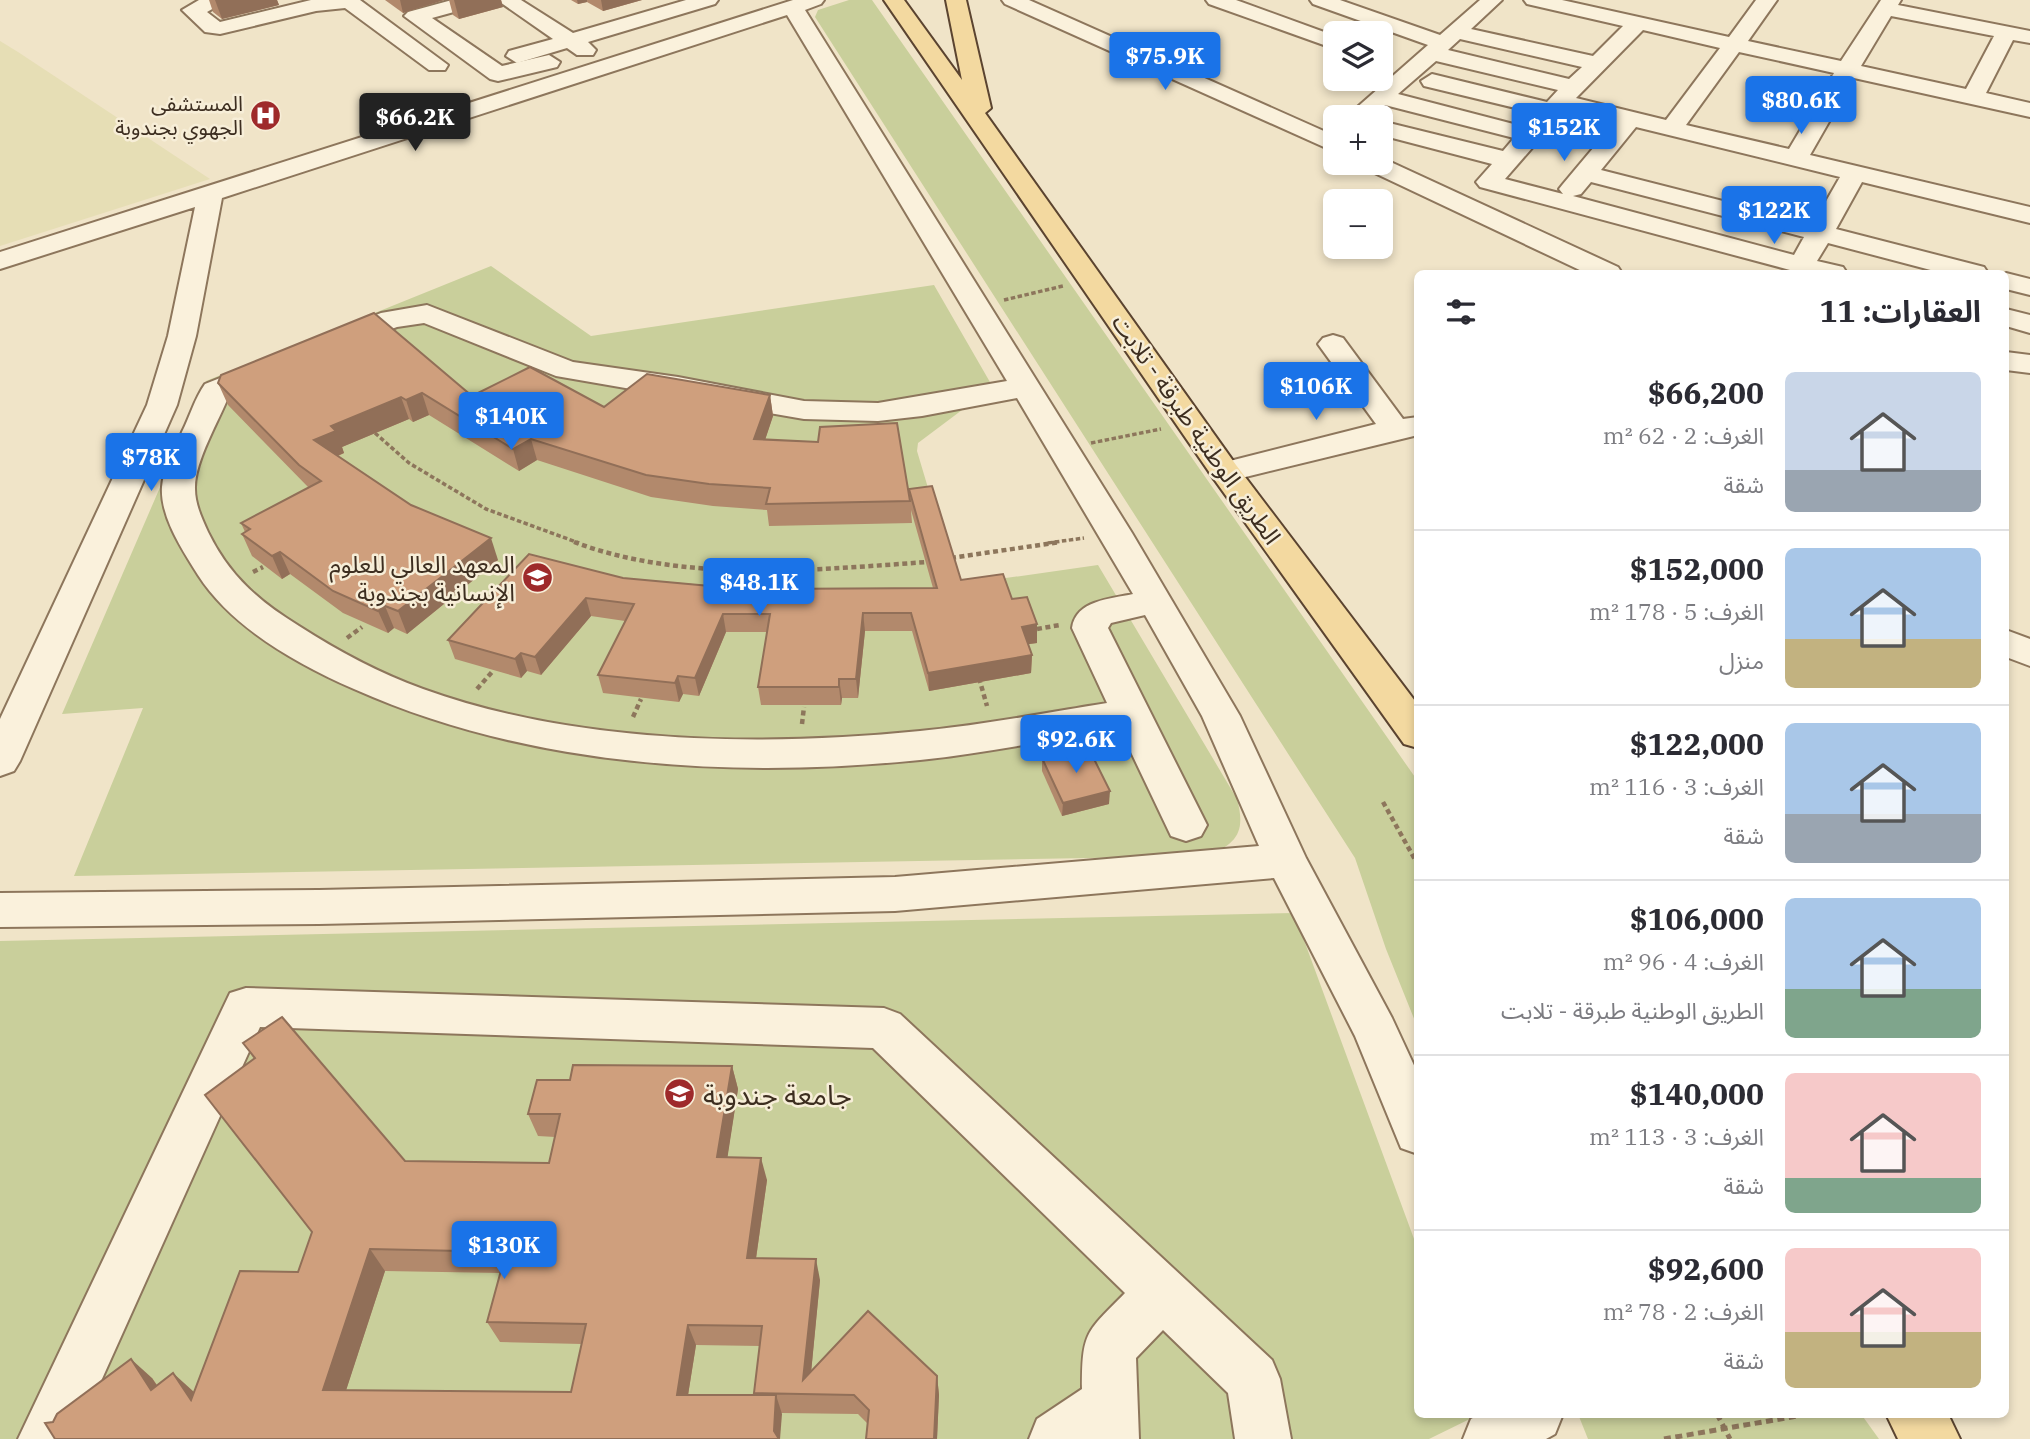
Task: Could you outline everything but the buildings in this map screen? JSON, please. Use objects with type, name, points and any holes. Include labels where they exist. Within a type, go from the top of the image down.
[{"type":"main road","name":"الطريق الوطنية طبرقة - تلابت","points":[[894,0],[1225,472],[1414,729]]},
{"type":"main road","name":"الطريق الوطنية طبرقة - تلابت","points":[[956,0],[981,121]]},
{"type":"main road","points":[[1917,1418],[1932,1439]]},
{"type":"street","points":[[218,0],[192,10],[220,29],[316,5],[351,3],[451,75]]},
{"type":"street","points":[[476,0],[415,16],[484,73],[507,75],[578,46],[708,0]]},
{"type":"street","points":[[507,0],[578,46],[789,3]]},
{"type":"street","points":[[1012,0],[1323,138]]},
{"type":"street","points":[[1216,0],[1323,39]]},
{"type":"street","points":[[1320,0],[1444,43],[1564,100]]},
{"type":"street","points":[[1534,0],[1635,14],[1847,70],[2030,110]]},
{"type":"street","points":[[1672,128],[1733,42],[1767,0]]},
{"type":"street","points":[[0,261],[210,195],[789,3]]},
{"type":"street","points":[[789,3],[1115,533],[1221,716],[1286,860],[1376,1032],[1414,1122]]},
{"type":"street","points":[[1255,14],[1280,5]]},
{"type":"street","points":[[1796,158],[1847,70],[1889,5],[2030,37]]},
{"type":"street","points":[[1372,105],[1404,68],[1490,11]]},
{"type":"street","points":[[1635,14],[1617,44],[1529,135],[1489,182],[1798,269],[1855,173]]},
{"type":"street","points":[[1973,97],[2006,33]]},
{"type":"street","points":[[1591,38],[1617,44]]},
{"type":"street","points":[[1444,43],[1599,64]]},
{"type":"street","points":[[1404,68],[1564,100],[2030,215]]},
{"type":"street","points":[[1381,97],[1529,135]]},
{"type":"street","points":[[1530,236],[1631,118]]},
{"type":"street","points":[[1393,131],[1507,160]]},
{"type":"street","points":[[1393,172],[1602,270]]},
{"type":"street","points":[[1585,173],[1962,270]]},
{"type":"street","points":[[0,761],[162,405],[182,336],[210,195]]},
{"type":"street","points":[[2009,282],[2030,287]]},
{"type":"street","points":[[1024,387],[922,407],[878,412],[804,410],[678,386],[567,370],[426,314],[391,319],[216,390],[177,487],[183,514],[225,587],[296,646],[352,674],[426,704],[488,723],[622,744],[737,753],[799,753],[920,746],[1131,713]]},
{"type":"street","points":[[2009,319],[2030,324]]},
{"type":"street","points":[[1225,472],[1406,428],[1333,344]]},
{"type":"street","points":[[2009,361],[2030,364]]},
{"type":"street","points":[[1155,601],[1109,610],[1091,620],[1090,628],[1186,825]]},
{"type":"street","points":[[2009,644],[2030,653]]},
{"type":"street","points":[[0,910],[319,907],[895,894],[1286,860]]},
{"type":"street","points":[[46,1439],[246,1007],[884,1028],[1253,1379],[1263,1439]]},
{"type":"street","points":[[1057,1439],[1110,1421],[1109,1348],[1162,1293]]},
{"type":"street","points":[[1491,1439],[1528,1418]]},
{"type":"street","points":[[1537,1418],[1545,1439]]},
{"type":"path","points":[[976,307],[1092,279]]},
{"type":"path","points":[[1063,449],[1191,423]]},
{"type":"path","points":[[374,433],[409,463],[486,509],[615,557],[699,567],[818,570],[937,560]]},
{"type":"path","points":[[949,559],[1115,533]]},
{"type":"path","points":[[1383,802],[1414,858]]},
{"type":"path","points":[[1719,1418],[1730,1439]]},
{"type":"path","points":[[1664,1439],[1787,1418]]},
{"type":"shaded area","points":[[0,41],[18,52],[210,179],[0,246]]},
{"type":"green space","points":[[849,0],[872,0],[1414,776],[1414,1019],[1386,949],[1355,858],[815,17],[818,10]]},
{"type":"green space","name":"المعهد العالي للعلوم الإنسانية بجندوبة","points":[[491,266],[591,336],[934,285],[998,396],[970,404],[918,443],[917,451],[957,585],[1098,565],[1237,799],[1240,820],[1232,841],[1206,856],[74,876],[143,708],[62,714],[206,381]]},
{"type":"green space","name":"جامعة جندوبة","points":[[1294,913],[1414,1239],[1414,1418],[1472,1418],[1429,1439],[0,1439],[0,941]]},
{"type":"green space","points":[[1580,1418],[1864,1418],[1879,1439],[1588,1439]]},
{"type":"place","name":"المستشفى الجهوي بجندوبة","points":[[266,115]]},
{"type":"place","name":"المعهد العالي للعلوم الإنسانية بجندوبة","points":[[538,578]]},
{"type":"place","name":"جامعة جندوبة","points":[[680,1094]]}]
